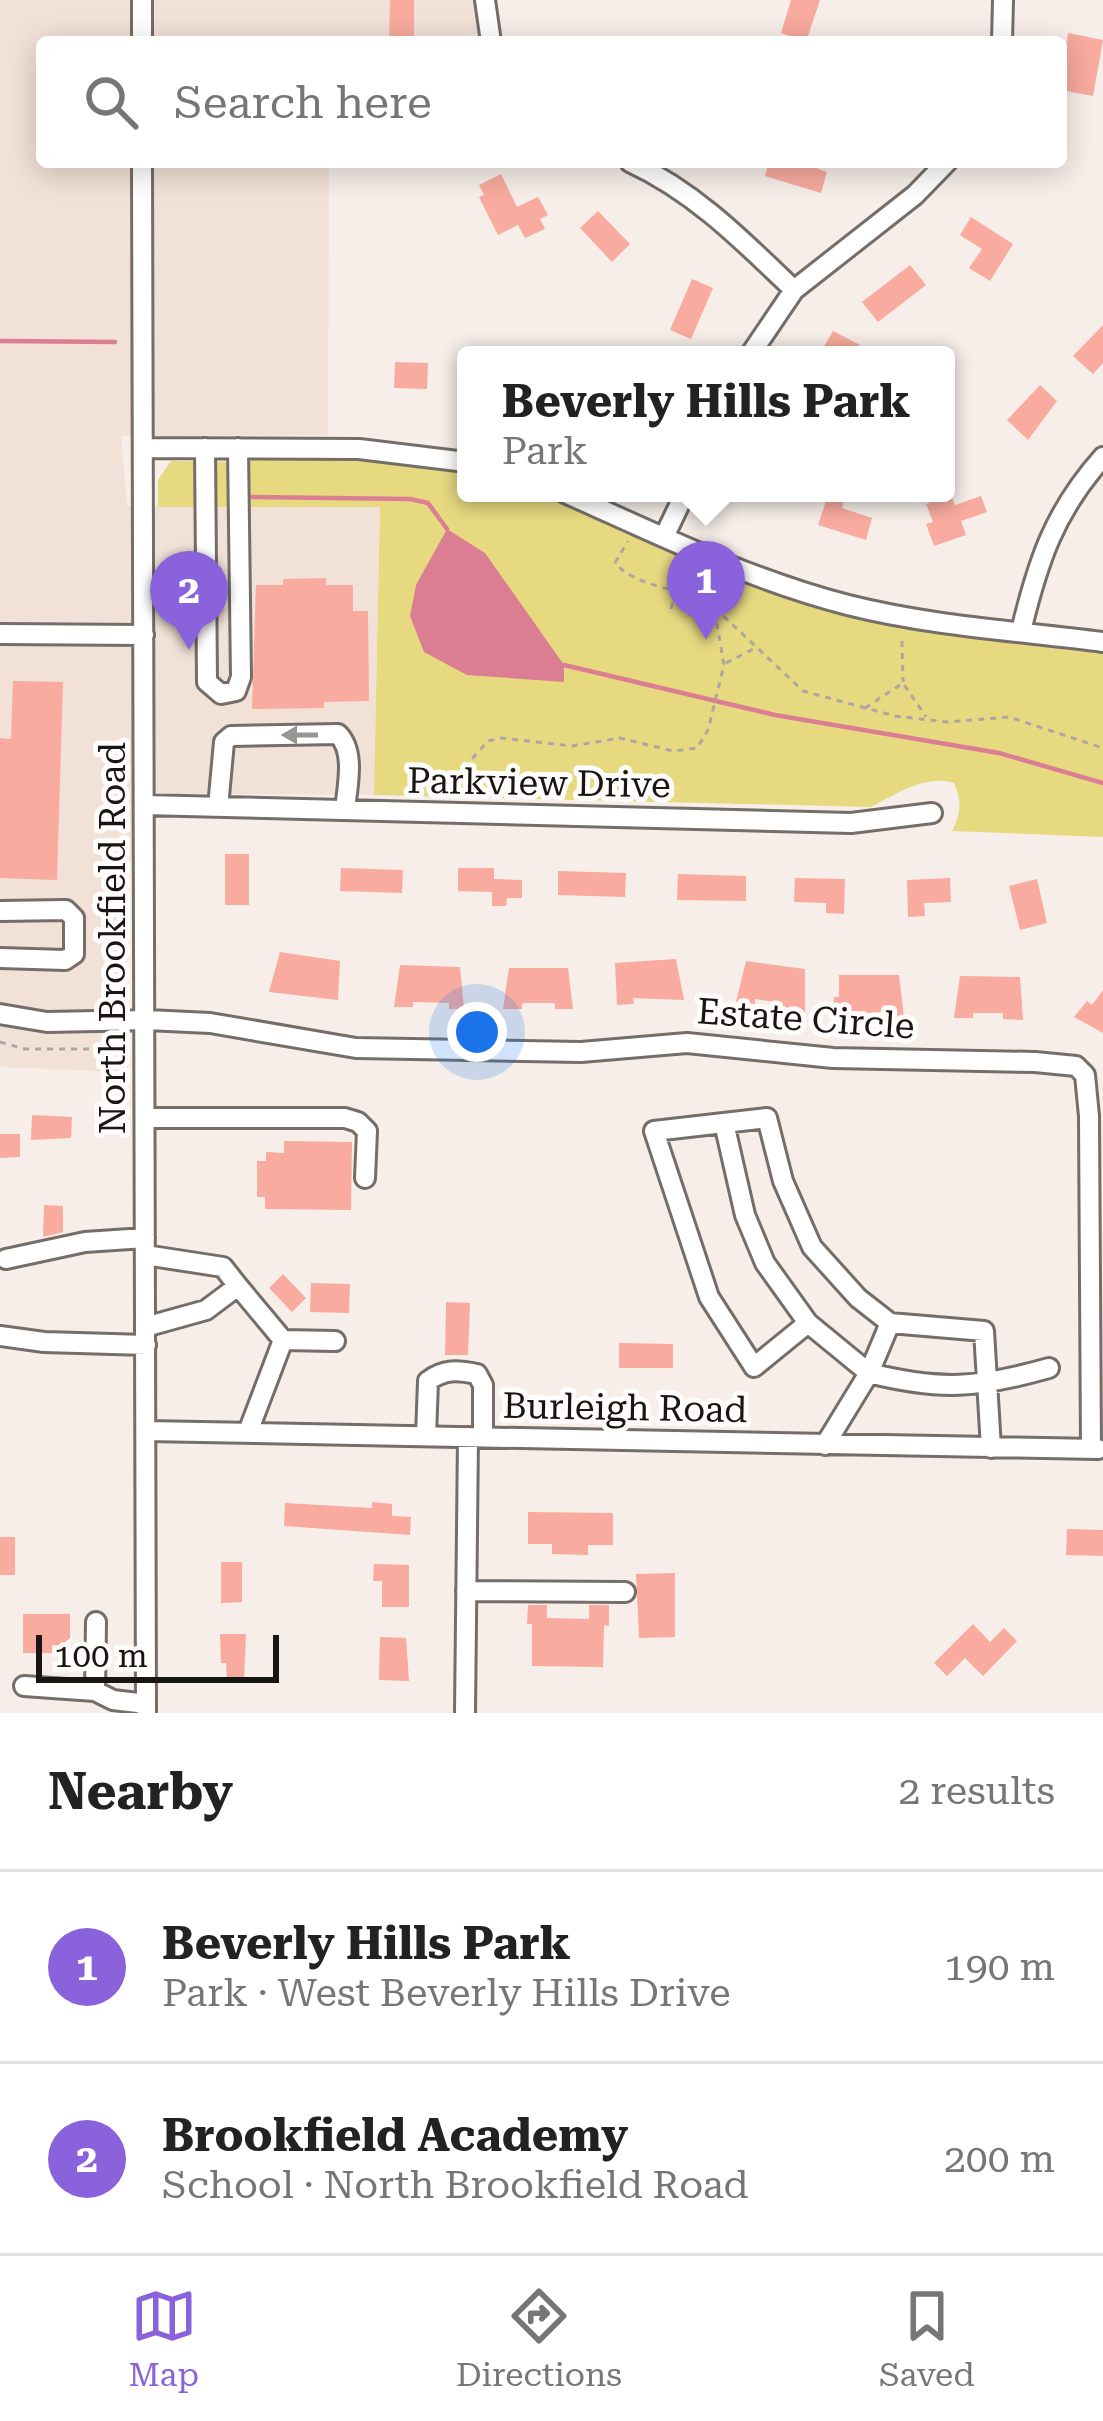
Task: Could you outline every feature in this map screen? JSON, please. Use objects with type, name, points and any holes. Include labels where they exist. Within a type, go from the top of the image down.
[{"type":"street","points":[[142,0],[142,36]]},
{"type":"street","points":[[485,0],[489,36]]},
{"type":"street","points":[[1002,36],[1003,0]]},
{"type":"street","name":"North Brookfield Road","points":[[142,168],[146,1709]]},
{"type":"street","points":[[642,168],[676,185],[712,212],[794,290]]},
{"type":"street","points":[[756,346],[794,290],[915,195],[941,168]]},
{"type":"street","points":[[144,448],[359,449],[457,461]]},
{"type":"street","points":[[205,448],[208,682],[220,694],[236,692],[241,676],[238,448]]},
{"type":"street","points":[[1021,631],[1057,517],[1103,457]]},
{"type":"street","points":[[585,502],[757,576],[845,604],[912,618],[1103,642]]},
{"type":"street","points":[[665,535],[681,502]]},
{"type":"street","points":[[0,634],[144,635]]},
{"type":"street","points":[[218,807],[224,742],[231,736],[338,734],[346,742],[348,760],[345,810]]},
{"type":"street","name":"Parkview Drive","points":[[144,806],[850,823],[932,813]]},
{"type":"street","points":[[0,911],[66,910],[74,918],[74,954],[65,960],[0,958]]},
{"type":"street","points":[[0,1014],[46,1022],[147,1020]]},
{"type":"street","name":"Estate Circle","points":[[147,1020],[211,1023],[356,1048],[580,1052],[687,1043],[833,1058],[1076,1066],[1085,1076],[1089,1116],[1097,1449]]},
{"type":"street","points":[[146,1118],[345,1118],[367,1131],[365,1178]]},
{"type":"street","points":[[808,1323],[754,1367],[709,1297],[654,1131],[767,1118],[783,1181],[812,1247],[858,1298],[890,1323],[984,1331],[991,1448]]},
{"type":"street","points":[[724,1123],[745,1215],[765,1263],[808,1323],[869,1373],[920,1385],[987,1386],[1049,1368]]},
{"type":"street","points":[[6,1259],[85,1241],[145,1247],[223,1267],[283,1340],[335,1341]]},
{"type":"street","points":[[0,1336],[44,1342],[145,1336],[206,1310],[238,1286]]},
{"type":"street","points":[[825,1445],[869,1373],[890,1323]]},
{"type":"street","points":[[248,1432],[283,1340]]},
{"type":"street","points":[[426,1436],[428,1381],[440,1372],[477,1374],[483,1385],[466,1591],[465,1713]]},
{"type":"street","name":"Burleigh Road","points":[[146,1431],[1097,1449]]},
{"type":"street","points":[[466,1591],[625,1592]]},
{"type":"street","points":[[95,1691],[96,1622]]},
{"type":"street","points":[[24,1685],[95,1691],[146,1709]]},
{"type":"path","points":[[637,525],[615,563],[625,574],[696,595],[803,691],[863,709],[928,720],[1009,717],[1103,748]]},
{"type":"path","points":[[671,609],[675,589]]},
{"type":"path","points":[[435,813],[438,796],[488,741],[501,738],[572,746],[620,738],[674,751],[697,748],[712,714],[724,665],[714,607]]},
{"type":"path","points":[[902,641],[904,683],[928,720]]},
{"type":"path","points":[[724,665],[757,647]]},
{"type":"path","points":[[863,709],[904,683]]},
{"type":"path","points":[[0,1042],[26,1049],[119,1049]]},
{"type":"shaded area","points":[[0,0],[473,0],[478,34],[472,36],[36,36],[36,168],[329,168],[328,435],[121,436],[127,506],[380,506],[374,795],[136,793],[126,926],[128,1072],[0,1067]]},
{"type":"shaded area","points":[[247,453],[366,456],[457,467],[457,502],[571,502],[753,582],[1103,648],[1103,837],[952,831],[959,813],[958,796],[954,783],[943,781],[911,787],[871,807],[374,795],[380,507],[158,507],[158,480],[171,461],[241,462]]},
{"type":"shaded area","points":[[447,529],[485,553],[564,665],[564,682],[467,675],[424,652],[410,616],[416,585]]},
{"type":"building","points":[[390,0],[414,0],[414,36],[389,36]]},
{"type":"building","points":[[791,0],[820,0],[808,36],[781,33]]},
{"type":"building","points":[[1068,33],[1103,40],[1093,96],[1067,91]]},
{"type":"building","points":[[767,168],[827,172],[821,193],[765,176]]},
{"type":"building","points":[[501,174],[517,207],[538,197],[548,215],[540,219],[545,229],[525,238],[518,225],[498,235],[479,197],[484,195],[479,185]]},
{"type":"building","points":[[598,211],[630,244],[612,262],[580,228]]},
{"type":"building","points":[[971,217],[1013,244],[990,281],[969,268],[982,249],[960,235]]},
{"type":"building","points":[[910,265],[926,285],[878,322],[862,302]]},
{"type":"building","points":[[692,279],[713,288],[691,339],[670,330]]},
{"type":"building","points":[[1103,325],[1103,363],[1093,374],[1073,356]]},
{"type":"building","points":[[833,331],[860,345],[860,346],[824,346]]},
{"type":"building","points":[[395,362],[428,363],[427,389],[394,388]]},
{"type":"building","points":[[1040,385],[1057,401],[1028,440],[1007,420]]},
{"type":"building","points":[[981,496],[987,512],[961,521],[966,535],[934,546],[926,524],[933,522],[926,504],[955,505]]},
{"type":"building","points":[[826,502],[844,502],[842,508],[872,518],[866,540],[818,525]]},
{"type":"building","points":[[326,578],[326,585],[353,585],[353,611],[368,611],[369,701],[324,702],[324,708],[252,709],[256,585]]},
{"type":"building","points":[[13,681],[63,682],[57,880],[0,878],[0,738],[11,739]]},
{"type":"building","points":[[225,854],[249,854],[249,905],[225,905]]},
{"type":"building","points":[[341,868],[403,870],[402,893],[340,891]]},
{"type":"building","points":[[458,868],[494,868],[494,879],[522,880],[522,898],[507,898],[506,906],[492,906],[492,892],[458,891]]},
{"type":"building","points":[[558,871],[626,873],[625,897],[558,895]]},
{"type":"building","points":[[678,874],[746,876],[746,901],[677,900]]},
{"type":"building","points":[[795,878],[845,879],[844,914],[826,913],[826,903],[794,902]]},
{"type":"building","points":[[950,878],[951,902],[924,903],[925,916],[908,917],[907,880]]},
{"type":"building","points":[[1037,879],[1047,923],[1020,930],[1009,886]]},
{"type":"building","points":[[280,952],[340,961],[338,1000],[269,992]]},
{"type":"building","points":[[676,959],[684,1000],[633,998],[634,1004],[617,1005],[615,963]]},
{"type":"building","points":[[746,961],[805,969],[805,1012],[782,1009],[783,1003],[736,1002]]},
{"type":"building","points":[[400,965],[460,967],[464,1009],[449,1009],[449,1003],[413,1002],[413,1007],[394,1007]]},
{"type":"building","points":[[509,968],[568,968],[573,1009],[555,1009],[555,1003],[522,1003],[522,1009],[503,1009]]},
{"type":"building","points":[[839,975],[899,975],[904,1017],[885,1017],[885,1012],[833,1016]]},
{"type":"building","points":[[960,976],[1020,977],[1023,1020],[1003,1019],[1003,1013],[954,1018]]},
{"type":"building","points":[[1103,990],[1103,1033],[1074,1017]]},
{"type":"building","points":[[32,1115],[72,1117],[71,1138],[31,1140]]},
{"type":"building","points":[[0,1134],[20,1134],[20,1157],[0,1158]]},
{"type":"building","points":[[284,1141],[352,1142],[351,1210],[265,1209],[265,1197],[257,1197],[257,1161],[266,1161],[266,1152],[284,1153]]},
{"type":"building","points":[[44,1205],[63,1206],[63,1232],[43,1237]]},
{"type":"building","points":[[283,1274],[306,1298],[292,1312],[269,1288]]},
{"type":"building","points":[[311,1283],[350,1284],[349,1313],[310,1312]]},
{"type":"building","points":[[446,1302],[470,1303],[468,1355],[445,1355]]},
{"type":"building","points":[[619,1343],[673,1344],[673,1368],[619,1368]]},
{"type":"building","points":[[372,1502],[392,1504],[392,1516],[411,1517],[410,1535],[284,1526],[285,1503],[372,1508]]},
{"type":"building","points":[[528,1512],[613,1513],[613,1545],[588,1545],[588,1555],[552,1554],[552,1544],[528,1544]]},
{"type":"building","points":[[1067,1529],[1103,1530],[1103,1556],[1066,1555]]},
{"type":"building","points":[[0,1537],[15,1537],[15,1575],[0,1575]]},
{"type":"building","points":[[221,1562],[242,1562],[242,1602],[221,1603]]},
{"type":"building","points":[[374,1564],[409,1565],[409,1607],[382,1607],[382,1581],[373,1581]]},
{"type":"building","points":[[675,1573],[675,1637],[639,1638],[636,1574]]},
{"type":"building","points":[[528,1605],[547,1605],[547,1618],[589,1619],[589,1605],[609,1605],[603,1667],[532,1666]]},
{"type":"building","points":[[23,1614],[70,1614],[70,1653],[23,1653]]},
{"type":"building","points":[[973,1624],[990,1642],[1004,1628],[1017,1641],[983,1676],[965,1658],[947,1676],[934,1663]]},
{"type":"building","points":[[220,1634],[246,1634],[244,1680],[227,1681]]},
{"type":"building","points":[[380,1637],[406,1638],[409,1681],[379,1680]]},
{"type":"waterway","points":[[0,341],[115,342]]},
{"type":"waterway","points":[[250,497],[410,499],[428,503],[447,529]]},
{"type":"waterway","points":[[564,665],[775,715],[999,753],[1103,783]]},
{"type":"place","name":"Beverly Hills Park","points":[[706,640]]},
{"type":"place","name":"Brookfield Academy","points":[[189,650]]}]
